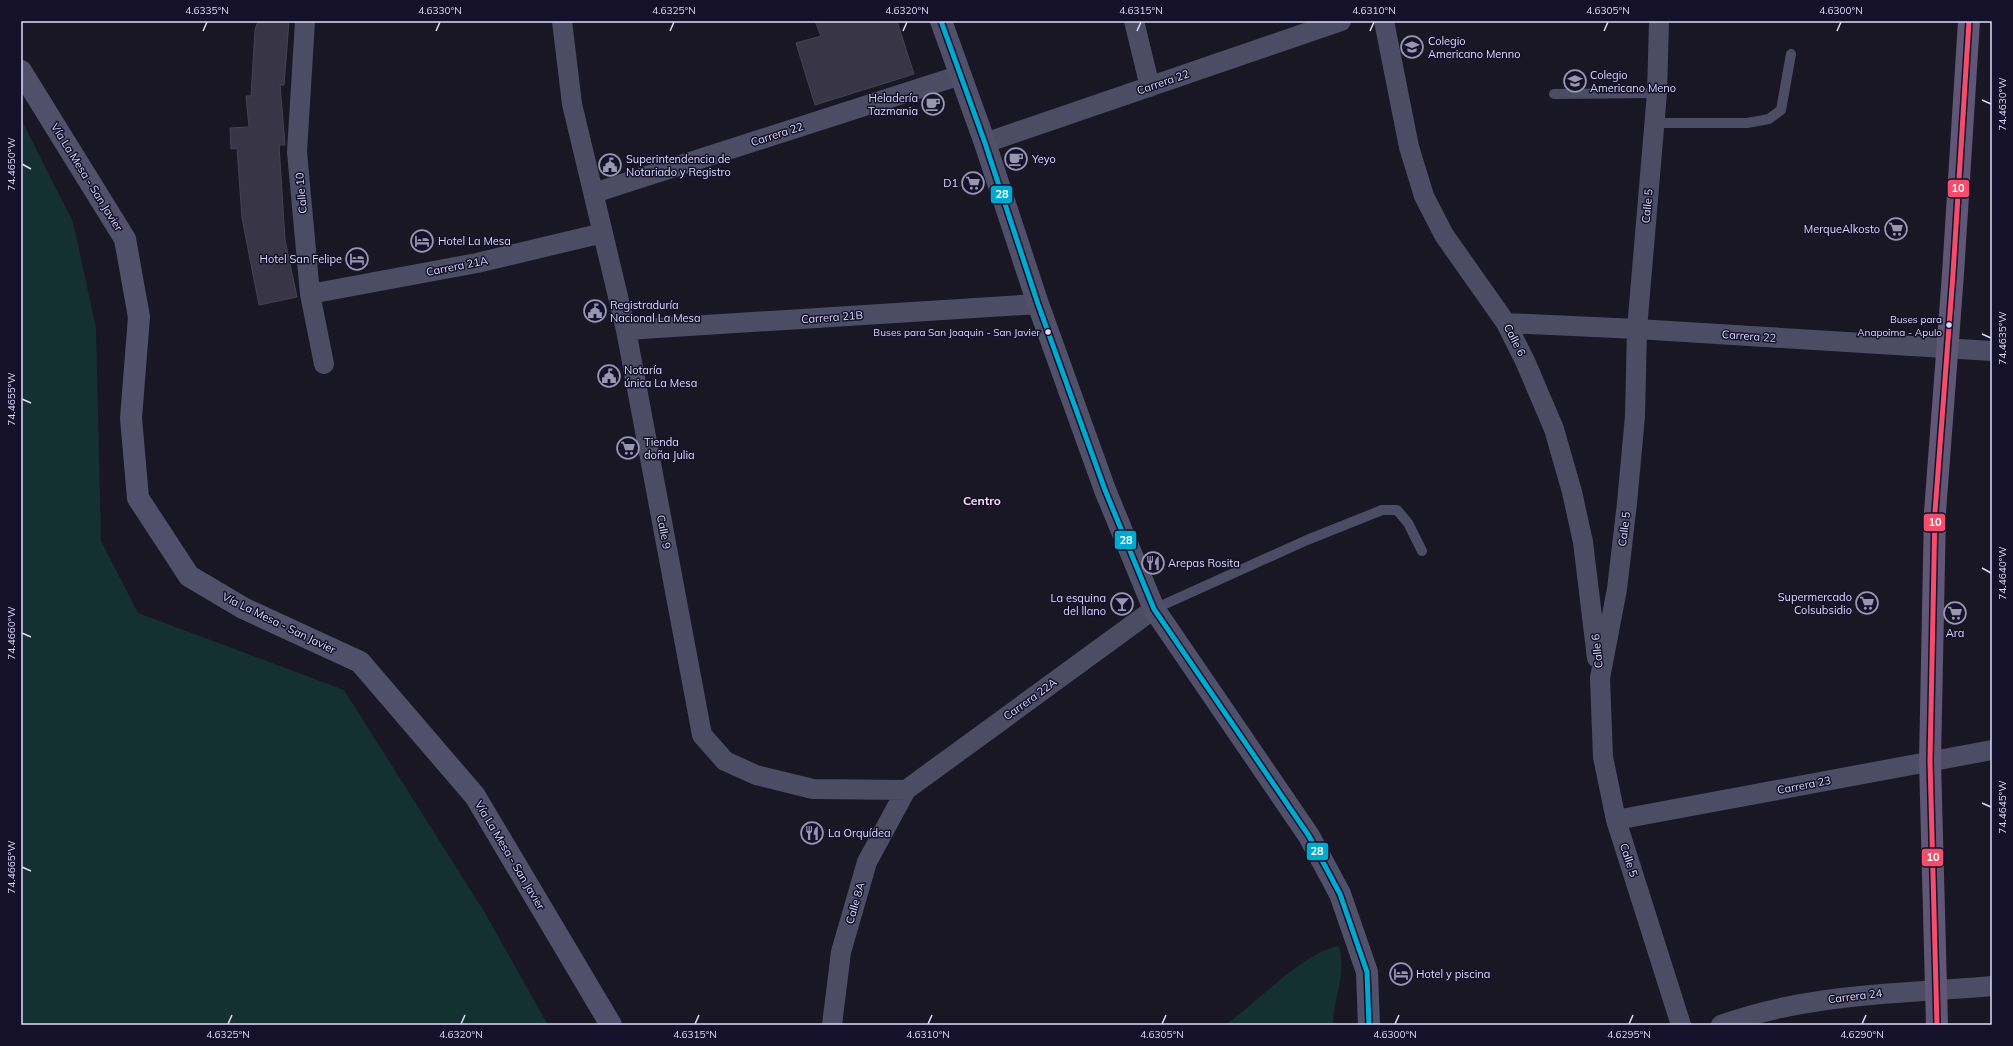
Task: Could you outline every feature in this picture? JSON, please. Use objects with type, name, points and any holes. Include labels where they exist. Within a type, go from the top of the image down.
[{"type":"main road","points":[[1937,1025],[1930,761],[1935,512],[1948,348],[1969,21]]},
{"type":"street","name":"Calle 10","points":[[305,21],[298,152],[310,294],[324,364]]},
{"type":"street","name":"Calle 9","points":[[562,21],[572,104],[626,330],[702,735],[725,761],[756,775],[813,788],[906,790]]},
{"type":"street","points":[[941,21],[985,143],[1038,304],[1105,490],[1154,609],[1309,836],[1340,894],[1367,972],[1369,1025]]},
{"type":"street","points":[[1134,21],[1150,87]]},
{"type":"street","name":"Carrera 22","points":[[985,143],[1341,21]]},
{"type":"street","name":"Calle 6","points":[[1384,21],[1408,147],[1424,196],[1444,235],[1506,323],[1542,399],[1554,429],[1572,492],[1583,542],[1600,678]]},
{"type":"street","name":"Calle 5","points":[[1658,21],[1657,93],[1637,329],[1635,416],[1628,502],[1617,589],[1600,678],[1603,757],[1616,820],[1681,1025]]},
{"type":"street","name":"Vía La Mesa - San Javier","points":[[21,71],[125,239],[139,317],[131,418],[138,498],[189,576],[244,608],[360,662],[475,796],[612,1025]]},
{"type":"street","name":"Carrera 22","points":[[594,193],[961,75]]},
{"type":"street","name":"Carrera 21A","points":[[310,294],[477,263],[604,233]]},
{"type":"street","name":"Carrera 21B","points":[[626,330],[1038,304]]},
{"type":"street","name":"Carrera 22","points":[[1506,323],[1637,329],[1992,351]]},
{"type":"street","name":"Carrera 22A","points":[[906,790],[1154,609]]},
{"type":"street","name":"Carrera 23","points":[[1616,820],[1992,750]]},
{"type":"street","name":"Calle 8A","points":[[832,1025],[841,952],[867,862],[906,790]]},
{"type":"street","name":"Carrera 24","points":[[1721,1025],[1766,1012],[1851,996],[1992,986]]},
{"type":"lane","points":[[1654,123],[1747,123],[1769,119],[1781,110],[1792,54]]},
{"type":"lane","points":[[1554,94],[1657,93]]},
{"type":"lane","points":[[1154,609],[1307,540],[1382,510],[1397,510],[1408,523],[1422,551]]},
{"type":"green space","points":[[21,119],[73,222],[96,328],[101,541],[138,613],[344,690],[485,913],[548,1025],[21,1025]]},
{"type":"green space","points":[[1339,946],[1341,957],[1341,977],[1335,1005],[1333,1025],[1225,1025],[1238,1016],[1280,980],[1310,958],[1325,950]]},
{"type":"building","points":[[258,21],[289,21],[284,85],[280,85],[285,145],[279,145],[285,240],[297,297],[259,305],[242,218],[237,148],[231,149],[230,128],[249,127],[246,96],[251,96],[255,30]]},
{"type":"building","points":[[815,21],[897,21],[914,74],[815,105],[796,43],[821,36]]},
{"type":"transit line","name":"28","points":[[941,21],[985,143],[1038,304],[1105,490],[1154,609],[1309,836],[1340,894],[1367,972],[1369,1025]]},
{"type":"transit line","name":"10","points":[[1937,1025],[1930,761],[1935,512],[1953,274],[1969,21]]},
{"type":"place","name":"Colegio Americano Menno","points":[[1412,47]]},
{"type":"place","name":"Colegio Americano Meno","points":[[1575,81]]},
{"type":"place","name":"Heladería Tazmania","points":[[933,104]]},
{"type":"place","name":"Yeyo","points":[[1016,159]]},
{"type":"place","name":"Superintendencia de Notariado y Registro","points":[[610,165]]},
{"type":"place","name":"D1","points":[[973,183]]},
{"type":"place","name":"MerqueAlkosto","points":[[1896,229]]},
{"type":"place","name":"Hotel La Mesa","points":[[422,241]]},
{"type":"place","name":"Hotel San Felipe","points":[[357,259]]},
{"type":"place","name":"Registraduría Nacional La Mesa","points":[[595,311]]},
{"type":"place","name":"Buses para Anapoima - Apulo","points":[[1949,325]]},
{"type":"place","name":"Buses para San Joaquin - San Javier","points":[[1048,332]]},
{"type":"place","name":"Notaría única La Mesa","points":[[609,376]]},
{"type":"place","name":"Tienda doña Julia","points":[[628,448]]},
{"type":"place","name":"Arepas Rosita","points":[[1153,563]]},
{"type":"place","name":"Supermercado Colsubsidio","points":[[1867,603]]},
{"type":"place","name":"La esquina del llano","points":[[1122,604]]},
{"type":"place","name":"Ara","points":[[1955,613]]},
{"type":"place","name":"La Orquídea","points":[[812,833]]},
{"type":"place","name":"Hotel y piscina","points":[[1401,974]]},
{"type":"district","name":"Centro","points":[[982,500]]}]
